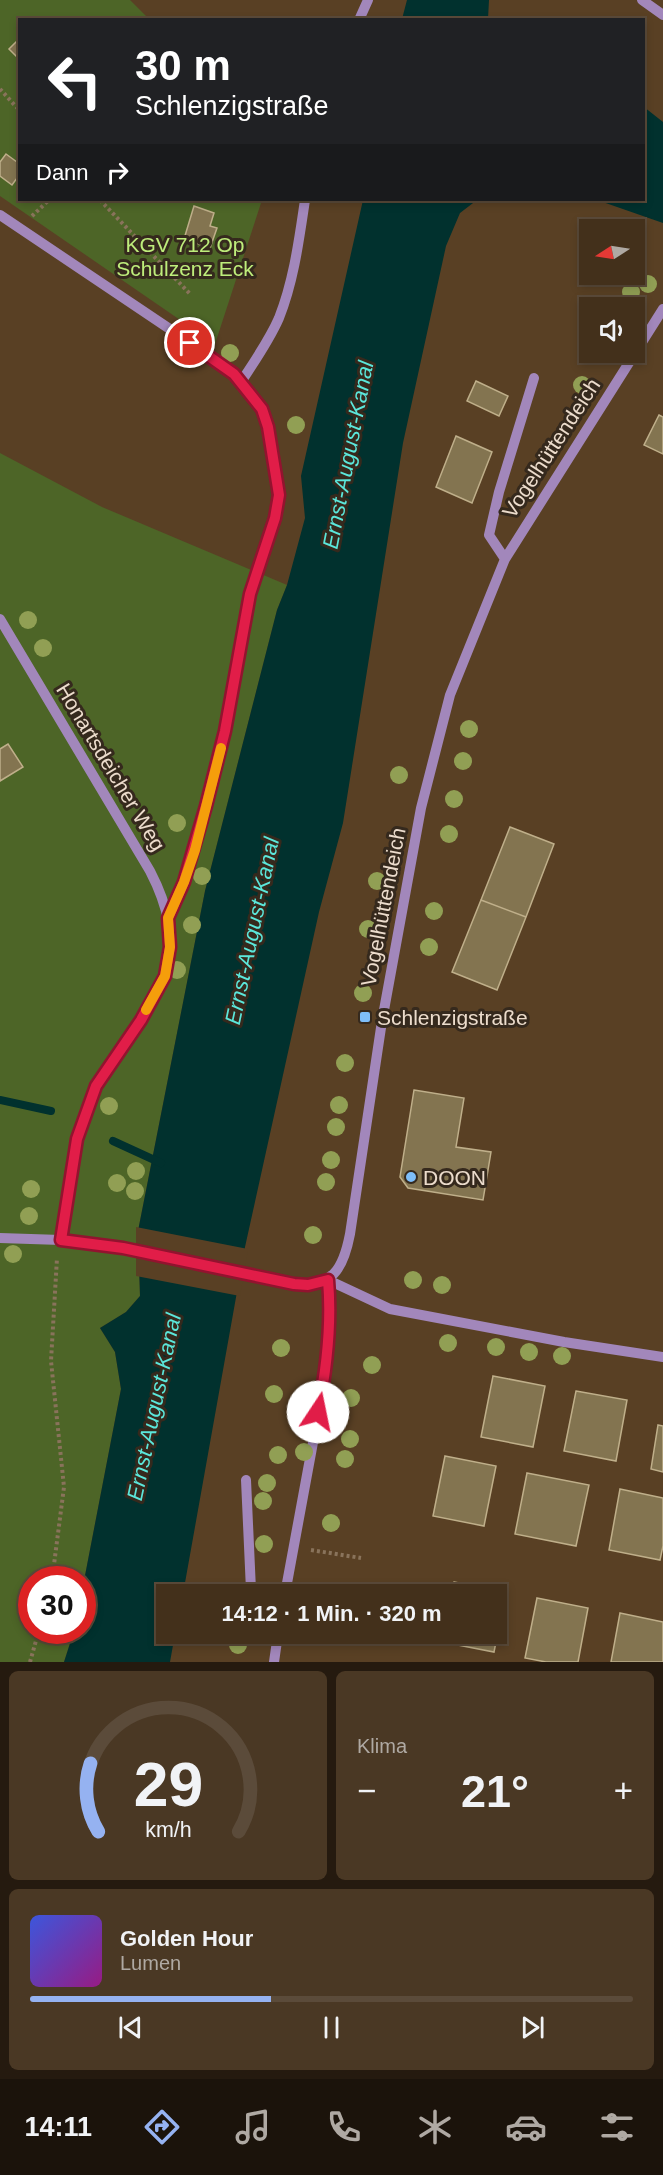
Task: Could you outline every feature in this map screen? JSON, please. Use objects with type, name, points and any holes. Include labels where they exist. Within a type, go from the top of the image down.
[{"type":"street","points":[[360,18],[368,0]]},
{"type":"street","points":[[642,0],[663,15]]},
{"type":"street","points":[[241,382],[279,318],[294,271],[305,201]]},
{"type":"street","points":[[0,215],[210,356],[241,382],[262,409],[268,427],[279,495],[275,518],[250,594],[225,731],[209,795],[184,882],[168,918]]},
{"type":"street","name":"Vogelhüttendeich","points":[[328,1280],[341,1265],[347,1252],[382,1021],[422,808],[450,695],[505,559],[663,309]]},
{"type":"street","points":[[505,559],[489,535],[499,492],[534,378]]},
{"type":"street","name":"Honartsdeicher Weg","points":[[0,620],[150,871],[161,891],[168,918],[170,947],[165,976],[141,1020],[96,1086],[86,1111],[77,1139],[61,1240]]},
{"type":"street","points":[[0,1238],[61,1240],[123,1248],[308,1285],[328,1280],[390,1309],[564,1342],[663,1357]]},
{"type":"street","points":[[287,1584],[326,1372],[331,1312],[328,1280]]},
{"type":"street","points":[[246,1480],[251,1584]]},
{"type":"street","points":[[274,1662],[277,1644]]},
{"type":"path","points":[[0,89],[18,109]]},
{"type":"path","points":[[101,201],[190,295]]},
{"type":"path","points":[[54,1566],[64,1487],[51,1361],[56,1266]]},
{"type":"path","points":[[318,1552],[361,1557]]},
{"type":"path","points":[[30,1662],[35,1644]]},
{"type":"green space","name":"KGV 712 Op Schulzenz Eck","points":[[0,0],[130,0],[148,18],[18,18],[18,201],[262,201],[215,344],[0,196]]},
{"type":"green space","points":[[0,453],[102,507],[287,585],[277,610],[205,891],[138,1231],[140,1296],[126,1312],[100,1328],[115,1352],[121,1389],[87,1566],[18,1566],[18,1644],[70,1644],[64,1662],[0,1662]]},
{"type":"water","points":[[407,0],[489,0],[488,18],[402,18]]},
{"type":"water","points":[[645,108],[663,122],[663,223],[600,201],[645,201]]},
{"type":"water","name":"Ernst-August-Kanal","points":[[363,201],[476,201],[460,213],[446,246],[403,443],[343,823],[319,912],[245,1247],[185,1584],[156,1584],[156,1644],[173,1644],[170,1662],[64,1662],[70,1644],[96,1644],[96,1566],[87,1566],[121,1389],[115,1352],[100,1328],[126,1312],[140,1296],[138,1231],[205,891],[277,610],[287,585],[305,518],[301,476]]},
{"type":"pier","points":[[136,1227],[248,1249],[240,1296],[136,1276]]},
{"type":"building","points":[[18,40],[18,58],[9,49]]},
{"type":"building","points":[[6,154],[18,161],[18,177],[12,185],[0,176],[0,162]]},
{"type":"building","points":[[194,206],[214,213],[210,226],[217,228],[210,248],[184,239]]},
{"type":"building","points":[[476,381],[508,396],[499,416],[467,401]]},
{"type":"building","points":[[659,415],[663,417],[663,454],[644,445]]},
{"type":"building","points":[[456,436],[492,452],[472,503],[436,487]]},
{"type":"building","points":[[8,744],[23,767],[0,781],[0,749]]},
{"type":"building","points":[[510,827],[554,844],[526,917],[481,900]]},
{"type":"building","points":[[481,900],[526,917],[497,990],[452,972]]},
{"type":"building","points":[[414,1090],[464,1098],[456,1147],[491,1152],[483,1200],[408,1188],[400,1177]]},
{"type":"building","points":[[493,1376],[545,1386],[533,1447],[481,1437]]},
{"type":"building","points":[[576,1391],[627,1400],[616,1461],[564,1451]]},
{"type":"building","points":[[658,1425],[663,1426],[663,1472],[651,1469]]},
{"type":"building","points":[[445,1456],[496,1466],[484,1526],[433,1516]]},
{"type":"building","points":[[527,1473],[589,1485],[576,1546],[515,1534]]},
{"type":"building","points":[[620,1489],[663,1498],[663,1546],[660,1560],[609,1550]]},
{"type":"building","points":[[537,1598],[588,1608],[578,1662],[546,1662],[525,1658]]},
{"type":"building","points":[[620,1613],[663,1622],[663,1662],[611,1662]]},
{"type":"building","points":[[452,1644],[496,1644],[494,1652]]},
{"type":"waterway","points":[[0,1100],[51,1111]]},
{"type":"waterway","points":[[113,1141],[161,1163]]},
{"type":"slow traffic","points":[[146,1010],[165,976],[170,947],[168,918],[195,850],[221,748]]},
{"type":"place","name":"Schlenzigstraße","points":[[365,1017]]},
{"type":"place","name":"DOON","points":[[411,1177]]},
{"type":"route","points":[[190,343],[234,374],[262,409],[268,427],[279,495],[275,518],[250,594],[225,731],[195,850],[168,918],[170,947],[165,976],[141,1020],[96,1086],[86,1111],[77,1139],[61,1240],[123,1248],[294,1284],[308,1285],[328,1280],[331,1312],[330,1340],[318,1412]]}]
